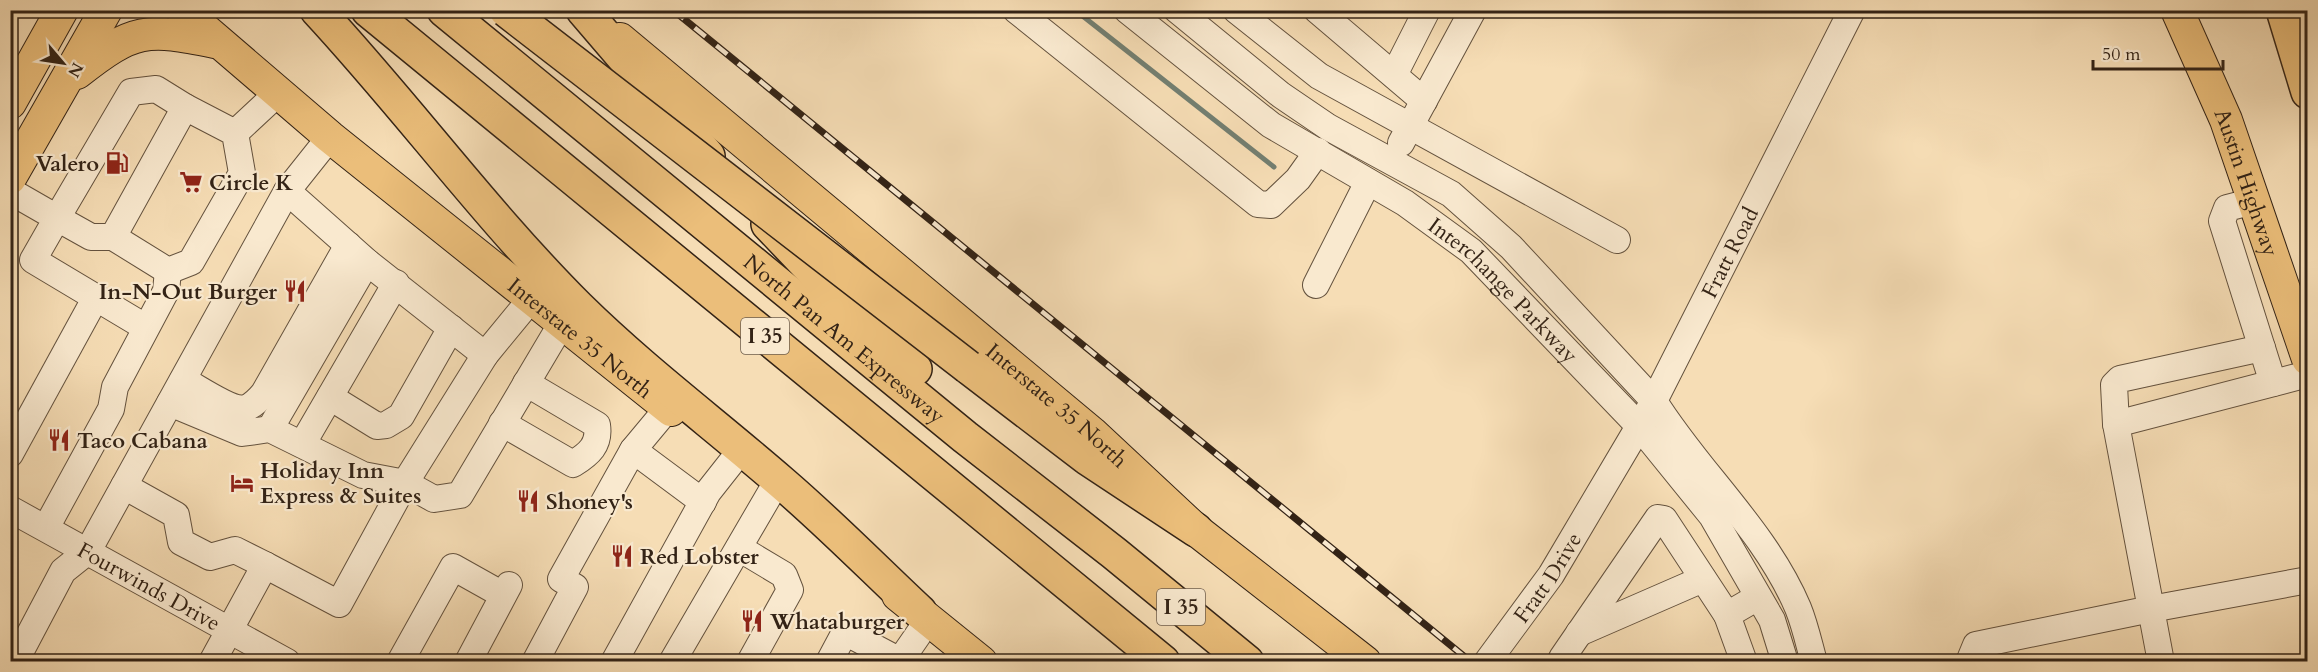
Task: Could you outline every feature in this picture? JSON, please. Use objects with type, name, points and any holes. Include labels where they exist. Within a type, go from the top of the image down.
[{"type":"highway","points":[[317,10],[367,64],[534,261],[592,320],[676,397],[781,482],[925,616]]},
{"type":"highway","name":"I 35","points":[[368,10],[1163,662]]},
{"type":"highway","name":"North Pan Am Expressway","points":[[444,10],[964,437],[1114,553],[1247,662]]},
{"type":"highway","points":[[506,10],[1087,458],[1196,530]]},
{"type":"highway","points":[[583,10],[780,237],[848,308],[899,356],[1002,442],[1114,553]]},
{"type":"highway","points":[[2283,10],[2307,92]]},
{"type":"main road","points":[[31,67],[45,10]]},
{"type":"main road","points":[[10,103],[62,10]]},
{"type":"main road","points":[[10,178],[106,10]]},
{"type":"main road","name":"Interstate 35 North","points":[[182,10],[330,137],[734,459],[771,492],[976,659]]},
{"type":"main road","points":[[194,10],[218,43]]},
{"type":"main road","name":"Interstate 35 North","points":[[583,10],[1083,426],[1196,530],[1365,662]]},
{"type":"main road","name":"Austin Highway","points":[[2176,10],[2226,120],[2307,359]]},
{"type":"main road","points":[[67,81],[107,49],[140,34],[165,32],[218,43]]},
{"type":"street","points":[[1016,10],[1258,204],[1271,205],[1298,179],[1318,152]]},
{"type":"street","name":"Interchange Parkway","points":[[1127,10],[1271,125],[1405,203],[1471,251],[1639,426],[1712,516],[1772,620],[1785,662]]},
{"type":"street","name":"Interchange Parkway","points":[[1177,10],[1281,95],[1328,127],[1451,194],[1511,247],[1654,401],[1670,426],[1775,565],[1799,609],[1814,662]]},
{"type":"street","points":[[1236,10],[1319,76],[1617,240]]},
{"type":"street","points":[[1317,10],[1424,101]]},
{"type":"street","points":[[1394,75],[1427,10]]},
{"type":"street","points":[[1316,285],[1373,185],[1393,161],[1408,127],[1473,10]]},
{"type":"street","name":"Fratt Road","points":[[1601,491],[1654,401],[1852,10]]},
{"type":"street","points":[[146,327],[33,260],[131,92],[156,89],[235,133]]},
{"type":"street","points":[[235,133],[278,93]]},
{"type":"street","points":[[112,237],[185,107]]},
{"type":"street","points":[[168,271],[192,262],[242,173],[235,133]]},
{"type":"street","points":[[15,662],[63,571],[88,551],[287,191],[330,137]]},
{"type":"street","points":[[10,191],[92,237],[112,237],[168,271]]},
{"type":"street","points":[[287,191],[367,262],[485,355]]},
{"type":"street","points":[[2254,201],[2228,208],[2222,221],[2272,383]]},
{"type":"street","points":[[183,380],[232,407],[244,409],[254,405],[264,393],[348,245]]},
{"type":"street","points":[[270,429],[367,262]]},
{"type":"street","points":[[46,528],[111,410],[115,387],[166,291],[168,271]]},
{"type":"street","points":[[303,443],[396,284]]},
{"type":"street","points":[[10,454],[96,297]]},
{"type":"street","points":[[124,486],[176,515],[181,542],[210,557],[235,550],[339,604],[405,483],[485,355],[531,299]]},
{"type":"street","points":[[170,403],[242,433],[270,429],[303,443],[363,475],[405,483],[434,499],[460,495],[562,323]]},
{"type":"street","points":[[330,397],[377,426],[393,422],[401,416],[451,328]]},
{"type":"street","points":[[2161,662],[2116,424],[2114,385],[2120,379],[2262,348]]},
{"type":"street","points":[[2116,424],[2307,374]]},
{"type":"street","points":[[502,423],[573,464],[590,453],[598,436],[597,425],[526,383]]},
{"type":"street","points":[[535,662],[575,587],[561,579],[633,450],[668,408]]},
{"type":"street","points":[[633,450],[703,502]]},
{"type":"street","points":[[614,662],[703,502],[734,459]]},
{"type":"street","name":"Fratt Drive","points":[[1486,662],[1551,575],[1601,491]]},
{"type":"street","points":[[672,662],[771,492]]},
{"type":"street","name":"Fourwinds Drive","points":[[10,509],[287,662]]},
{"type":"street","points":[[1563,662],[1562,658],[1658,518],[1664,519],[1727,615],[1744,662]]},
{"type":"street","points":[[739,548],[792,580],[798,596],[761,662]]},
{"type":"street","points":[[212,662],[265,565]]},
{"type":"street","points":[[400,662],[453,567],[506,590],[468,662]]},
{"type":"street","points":[[750,662],[790,590],[784,575]]},
{"type":"street","points":[[1579,633],[1703,579]]},
{"type":"street","points":[[1969,662],[1976,645],[2307,580]]},
{"type":"street","points":[[1727,615],[1758,597]]},
{"type":"street","points":[[829,662],[845,632],[900,661],[925,616]]},
{"type":"waterway","points":[[1075,10],[1274,167]]},
{"type":"railway","points":[[673,10],[1471,662]]},
{"type":"place","name":"Valero","points":[[117,163]]},
{"type":"place","name":"Circle K","points":[[191,182]]},
{"type":"place","name":"In-N-Out Burger","points":[[295,291]]},
{"type":"place","name":"Taco Cabana","points":[[59,440]]},
{"type":"place","name":"Holiday Inn Express & Suites","points":[[242,483]]},
{"type":"place","name":"Shoney's","points":[[528,501]]},
{"type":"place","name":"Red Lobster","points":[[622,556]]},
{"type":"place","name":"Whataburger","points":[[752,621]]}]
